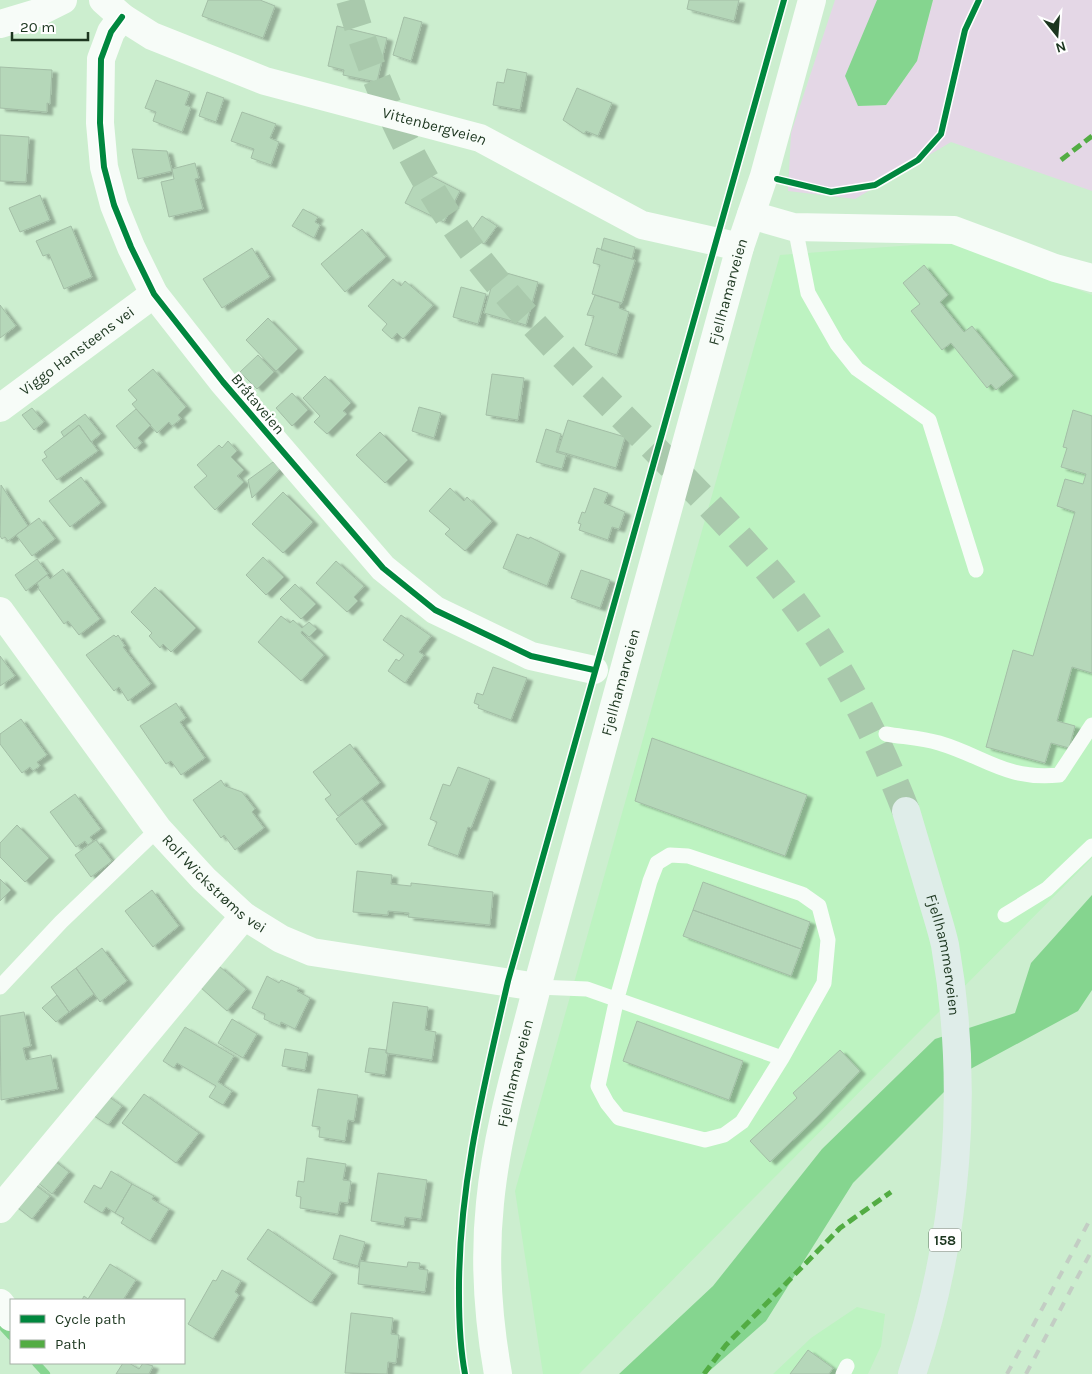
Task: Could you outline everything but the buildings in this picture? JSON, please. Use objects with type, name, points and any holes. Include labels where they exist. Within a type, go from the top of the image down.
[{"type":"main road","name":"Fjellhammerveien","points":[[906,811],[945,944],[956,1027],[958,1103],[955,1168],[942,1264],[923,1342],[912,1374]]},
{"type":"street","points":[[0,24],[37,13],[63,0]]},
{"type":"street","name":"Fjellhamarveien","points":[[498,1374],[492,1341],[487,1285],[490,1203],[507,1105],[537,987],[740,247],[764,176],[812,0]]},
{"type":"street","name":"Vittenbergveien","points":[[112,9],[152,36],[265,81],[480,138],[642,226],[740,247]]},
{"type":"street","name":"Bråtaveien","points":[[112,9],[111,32],[101,59],[100,123],[104,167],[114,205],[130,247],[154,294],[223,382],[383,568],[435,610],[531,656],[594,670]]},
{"type":"street","points":[[750,215],[795,227],[954,230],[1055,268],[1092,278]]},
{"type":"street","name":"Viggo Hansteens vei","points":[[0,408],[154,294]]},
{"type":"street","name":"Rolf Wickstrøms vei","points":[[0,611],[158,828],[204,879],[244,916],[282,939],[312,952],[537,987]]},
{"type":"street","points":[[0,1209],[244,916]]},
{"type":"street","points":[[0,1303],[10,1316]]},
{"type":"lane","points":[[795,227],[808,293],[837,344],[858,369],[929,420],[976,570]]},
{"type":"lane","points":[[886,734],[939,743],[1009,772],[1038,777],[1060,775],[1092,725]]},
{"type":"lane","points":[[0,987],[61,922],[158,828]]},
{"type":"lane","points":[[1005,915],[1047,889],[1092,846]]},
{"type":"lane","points":[[670,855],[688,856],[802,894],[819,906],[828,940],[824,983],[782,1058],[742,1122],[724,1135],[706,1140],[619,1118],[607,1103],[598,1086],[617,998],[650,881],[657,863],[670,855]]},
{"type":"lane","points":[[537,987],[587,989],[617,998],[782,1058]]},
{"type":"shaded area","points":[[835,0],[877,0],[858,106],[886,105],[917,61],[933,0],[1092,0],[1092,191],[951,142],[855,199],[788,191],[791,133]]},
{"type":"shaded area","points":[[877,0],[933,0],[917,61],[886,105],[858,106],[845,76]]},
{"type":"shaded area","points":[[953,242],[1092,295],[1092,858],[579,1374],[543,1374],[515,1191],[780,255]]},
{"type":"shaded area","points":[[1092,895],[1092,990],[1078,1011],[963,1073],[853,1183],[766,1321],[706,1374],[619,1374],[713,1286],[822,1149],[935,1039],[1015,1013],[1031,963]]},
{"type":"shaded area","points":[[857,1307],[885,1314],[881,1346],[868,1374],[773,1374],[811,1338]]},
{"type":"waterway","points":[[0,1324],[10,1335]]},
{"type":"waterway","points":[[37,1364],[46,1374]]},
{"type":"tunnel","points":[[350,0],[374,71],[404,140],[421,173],[462,236],[518,307],[742,540],[777,581],[834,662],[866,720],[906,811]]},
{"type":"railway","points":[[1007,1374],[1092,1216]]},
{"type":"railway","points":[[1026,1374],[1092,1250]]},
{"type":"marked path","points":[[1061,160],[1092,136]]},
{"type":"marked path","points":[[704,1374],[726,1345],[840,1228],[891,1192]]},
{"type":"cycle path","points":[[465,1374],[459,1305],[463,1215],[474,1137],[508,981],[784,0]]},
{"type":"cycle path","points":[[777,179],[831,192],[875,185],[918,160],[941,134],[965,30],[979,0]]},
{"type":"cycle path","points":[[122,17],[111,32],[101,59],[100,123],[104,167],[114,205],[131,247],[154,294],[223,382],[383,568],[435,610],[531,656],[594,670]]}]
